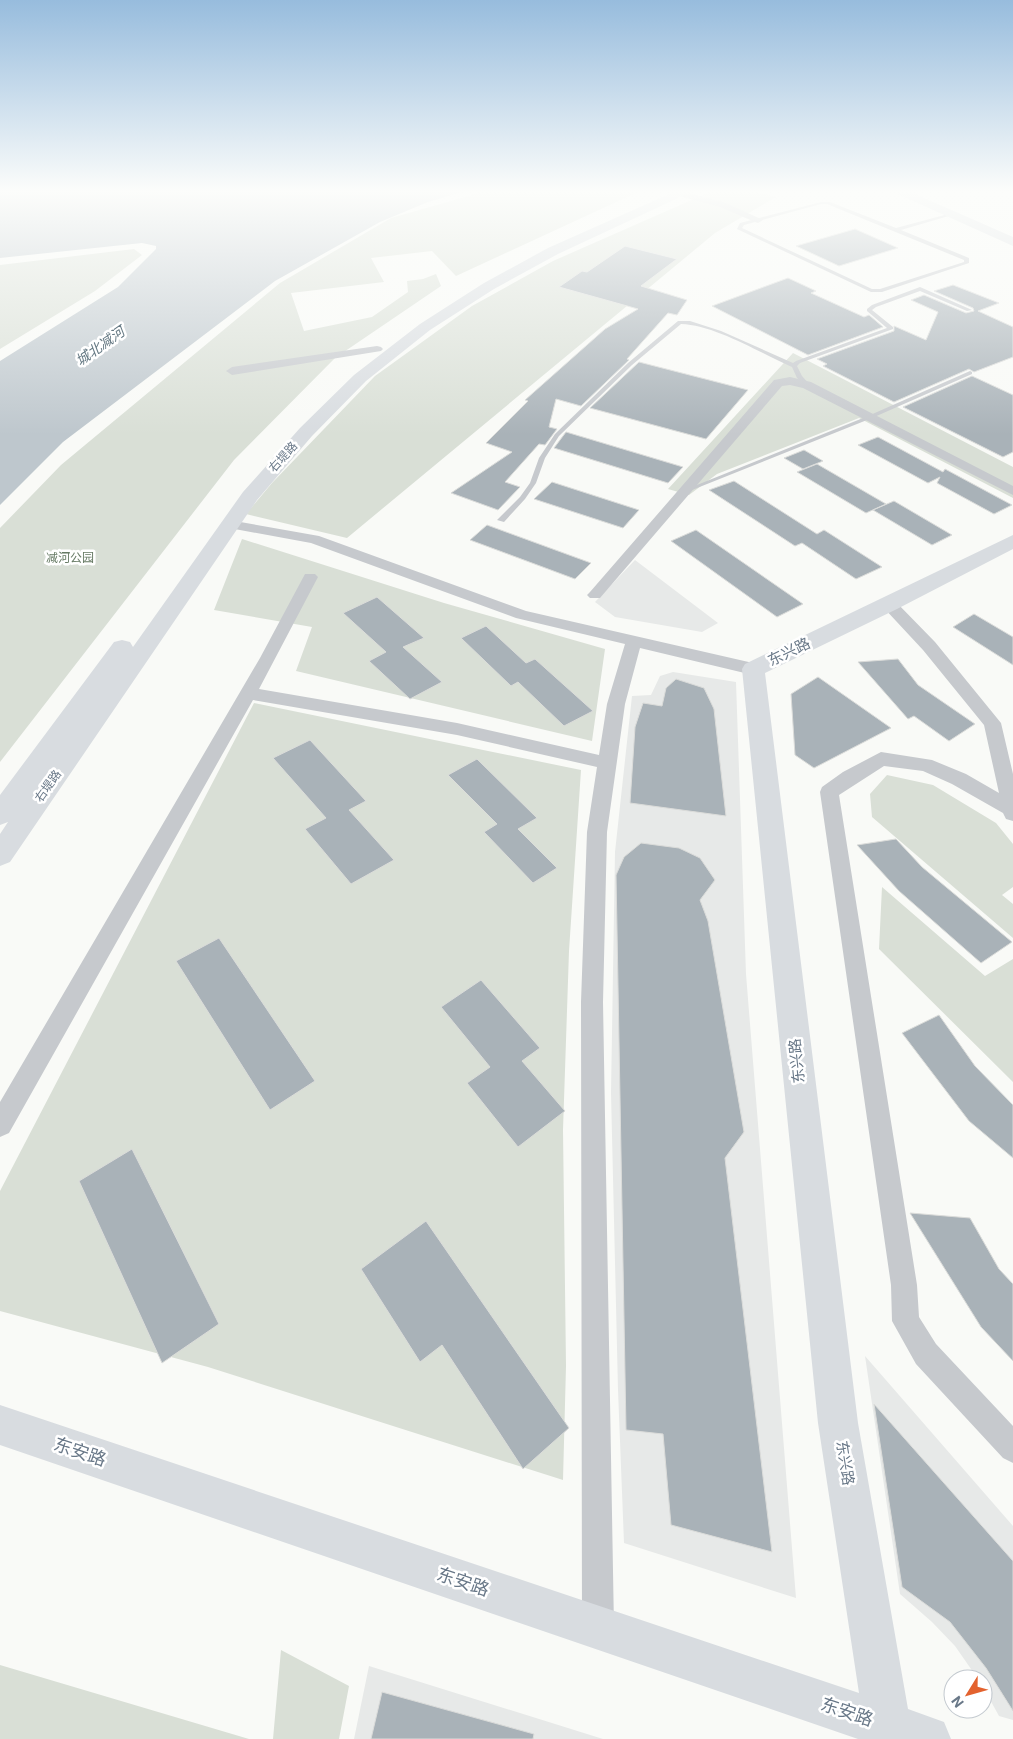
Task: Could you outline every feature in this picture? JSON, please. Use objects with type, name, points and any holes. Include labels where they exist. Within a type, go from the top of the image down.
[{"type":"main road","name":"右堤路","points":[[176,571],[236,488],[257,463],[318,402],[377,349],[446,300],[494,272]]},
{"type":"main road","name":"右堤路","points":[[0,855],[229,524],[275,466],[360,378],[425,327],[454,307],[513,272]]},
{"type":"main road","name":"东兴路","points":[[902,1735],[838,1423],[752,670],[889,604],[1013,540]]},
{"type":"main road","name":"右堤路","points":[[0,816],[131,634]]},
{"type":"main road","name":"东安路","points":[[0,1425],[598,1628],[902,1735]]},
{"type":"street","points":[[232,372],[377,349]]},
{"type":"street","points":[[595,595],[778,383],[790,381],[808,386],[1013,491]]},
{"type":"street","points":[[229,524],[314,539],[522,614],[752,670]]},
{"type":"street","points":[[0,1125],[248,693],[310,577]]},
{"type":"street","points":[[889,604],[929,646],[992,723],[1012,811]]},
{"type":"street","points":[[598,1628],[592,1002],[597,832],[616,704],[634,641]]},
{"type":"street","points":[[248,693],[456,730],[608,763]]},
{"type":"street","points":[[1012,811],[959,779],[926,765],[881,759],[829,792],[904,1285],[906,1321],[926,1354],[1013,1448]]},
{"type":"lane","points":[[832,272],[871,290],[880,291],[938,272]]},
{"type":"lane","points":[[794,366],[809,356],[891,328],[869,310],[874,306],[920,289],[969,310]]},
{"type":"lane","points":[[501,520],[523,498],[533,484],[542,458],[557,435],[630,364],[680,322],[688,320],[794,366],[799,377],[808,386]]},
{"type":"lane","points":[[685,491],[870,417],[970,373]]},
{"type":"shaded area","points":[[635,560],[718,623],[702,632],[615,617],[595,602]]},
{"type":"shaded area","points":[[673,672],[736,682],[746,974],[796,1598],[624,1543],[618,1390],[611,1093],[615,852],[632,696],[651,695],[660,676]]},
{"type":"shaded area","points":[[865,1356],[1013,1526],[1013,1720],[999,1716],[993,1705],[993,1669],[971,1669],[955,1646],[932,1622],[900,1594]]},
{"type":"shaded area","points":[[369,1666],[603,1739],[354,1739]]},
{"type":"green space","points":[[0,272],[120,272],[95,291],[0,349]]},
{"type":"green space","name":"减河公园","points":[[299,272],[379,272],[384,282],[291,293],[304,331],[372,317],[408,292],[407,281],[423,279],[436,274],[441,286],[335,358],[234,460],[0,762],[0,528],[61,465],[280,283]]},
{"type":"green space","name":"减河公园","points":[[452,272],[464,272],[456,276]]},
{"type":"green space","points":[[533,272],[668,272],[347,538],[246,514],[272,483],[375,376],[472,306]]},
{"type":"green space","points":[[793,353],[1013,467],[1013,498],[859,418],[717,474],[689,495],[668,489]]},
{"type":"green space","points":[[242,539],[444,603],[605,649],[592,741],[296,671],[312,627],[214,610]]},
{"type":"green space","points":[[254,703],[581,770],[569,951],[563,1130],[566,1366],[563,1480],[208,1367],[0,1311],[0,1191]]},
{"type":"green space","points":[[887,775],[933,785],[996,823],[1013,844],[1013,887],[1002,895],[1013,904],[1013,938],[872,817],[870,794]]},
{"type":"green space","points":[[882,887],[985,976],[1013,959],[1013,1082],[879,949]]},
{"type":"green space","points":[[281,1650],[349,1686],[339,1739],[273,1739]]},
{"type":"green space","points":[[0,1665],[249,1739],[0,1739]]},
{"type":"water","name":"城北减河","points":[[133,272],[291,272],[275,281],[63,442],[0,505],[0,361],[118,287]]},
{"type":"building","points":[[580,272],[659,272],[641,286],[687,300],[677,315],[668,313],[627,359],[629,360],[581,406],[556,399],[549,427],[557,429],[545,445],[539,444],[505,482],[520,487],[498,510],[451,493],[512,452],[486,443],[528,401],[525,400],[605,329],[638,309],[559,287]]},
{"type":"building","points":[[788,278],[816,291],[811,293],[864,317],[869,315],[883,327],[808,355],[712,306]]},
{"type":"building","points":[[953,285],[999,303],[978,311],[1013,327],[1013,357],[974,372],[969,369],[894,402],[823,366],[827,364],[817,359],[894,331],[894,326],[926,340],[938,312],[911,300],[924,295],[966,313],[974,311],[973,308],[934,291]]},
{"type":"building","points":[[639,362],[748,390],[706,439],[590,408]]},
{"type":"building","points":[[972,376],[1013,395],[1013,452],[1003,457],[903,407]]},
{"type":"building","points":[[566,432],[683,467],[668,483],[554,448]]},
{"type":"building","points":[[878,437],[943,472],[945,469],[1012,505],[994,514],[937,483],[940,477],[928,483],[858,445]]},
{"type":"building","points":[[804,450],[823,461],[803,469],[784,458]]},
{"type":"building","points":[[817,464],[886,504],[866,513],[797,472]]},
{"type":"building","points":[[734,481],[817,534],[824,530],[882,567],[856,579],[802,543],[795,546],[709,490]]},
{"type":"building","points":[[552,482],[639,510],[623,528],[534,499]]},
{"type":"building","points":[[894,501],[952,535],[932,545],[873,510]]},
{"type":"building","points":[[487,525],[591,563],[575,579],[470,540]]},
{"type":"building","points":[[696,530],[803,604],[777,617],[671,541]]},
{"type":"building","points":[[377,597],[424,638],[403,647],[442,682],[410,699],[369,661],[386,652],[343,613]]},
{"type":"building","points":[[974,614],[1013,637],[1013,665],[953,627]]},
{"type":"building","points":[[486,626],[526,663],[535,659],[593,711],[564,726],[518,682],[511,686],[461,638]]},
{"type":"building","points":[[898,659],[918,685],[975,724],[949,741],[914,716],[908,719],[858,662]]},
{"type":"building","points":[[818,677],[891,728],[814,768],[795,755],[791,694]]},
{"type":"building","points":[[676,679],[704,688],[714,709],[726,816],[630,803],[635,727],[643,703],[662,706],[666,688]]},
{"type":"building","points":[[310,740],[366,801],[349,810],[394,860],[351,884],[305,829],[326,818],[273,758]]},
{"type":"building","points":[[477,759],[537,818],[518,829],[557,868],[533,883],[484,832],[497,824],[448,775]]},
{"type":"building","points":[[896,839],[922,867],[1012,942],[981,963],[899,891],[857,845]]},
{"type":"building","points":[[641,843],[679,848],[700,858],[715,880],[700,900],[708,921],[744,1132],[725,1158],[772,1552],[671,1525],[663,1434],[626,1430],[616,875],[624,857]]},
{"type":"building","points":[[219,938],[315,1081],[270,1110],[176,961]]},
{"type":"building","points":[[481,980],[540,1048],[522,1061],[565,1111],[518,1147],[467,1083],[490,1067],[441,1007]]},
{"type":"building","points":[[939,1015],[975,1066],[1013,1105],[1013,1158],[969,1121],[902,1033]]},
{"type":"building","points":[[132,1149],[219,1324],[162,1363],[79,1181]]},
{"type":"building","points":[[910,1213],[970,1218],[999,1269],[1013,1284],[1013,1361],[981,1327]]},
{"type":"building","points":[[426,1221],[569,1428],[523,1469],[442,1345],[420,1362],[361,1269]]},
{"type":"building","points":[[874,1404],[1013,1561],[1013,1711],[993,1679],[993,1669],[987,1669],[950,1622],[902,1587]]},
{"type":"building","points":[[382,1692],[534,1734],[533,1739],[371,1739]]}]
